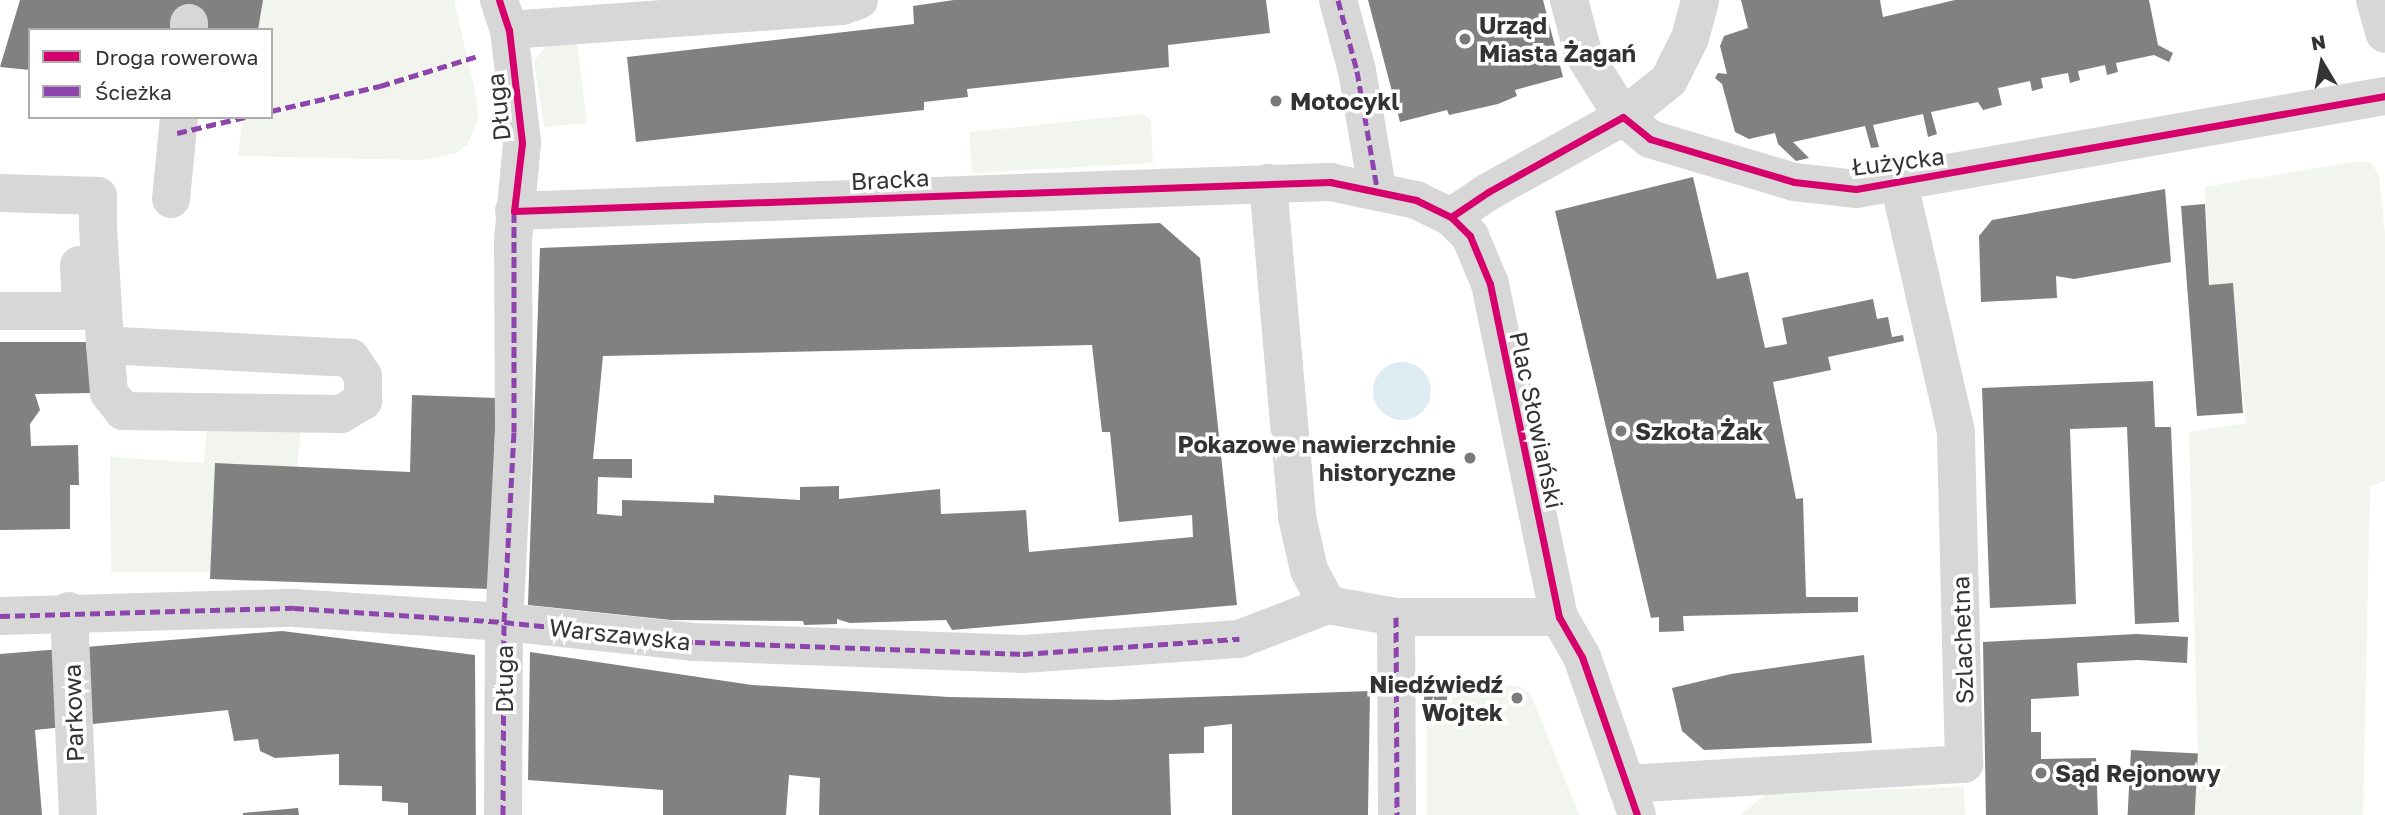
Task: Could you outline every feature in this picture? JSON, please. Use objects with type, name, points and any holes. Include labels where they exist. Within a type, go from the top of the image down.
[{"type":"street","points":[[1338,0],[1357,71],[1377,188]]},
{"type":"street","name":"Łużycka","points":[[1569,0],[1583,53],[1623,117],[1650,139],[1794,182],[1856,188],[1899,183],[2385,96]]},
{"type":"street","points":[[1451,218],[1488,192],[1623,117],[1669,80],[1690,38],[1700,0]]},
{"type":"street","points":[[2375,0],[2385,34]]},
{"type":"street","points":[[504,15],[848,2]]},
{"type":"street","name":"Długa","points":[[503,815],[504,622],[514,432],[514,211],[522,143],[504,15]]},
{"type":"street","points":[[171,199],[179,119]]},
{"type":"street","name":"Plac Słowiański","points":[[1268,183],[1330,182],[1377,188],[1416,200],[1451,218],[1470,236],[1490,284],[1559,617],[1582,657],[1631,799]]},
{"type":"street","points":[[1268,183],[1297,517],[1309,570],[1328,605],[1396,617],[1559,617]]},
{"type":"street","name":"Bracka","points":[[514,211],[620,211],[1268,183]]},
{"type":"street","name":"Szlachetna","points":[[1631,799],[1964,764],[1955,432],[1899,183]]},
{"type":"street","points":[[0,193],[88,196]]},
{"type":"street","points":[[0,311],[81,311],[88,196]]},
{"type":"street","points":[[88,196],[109,393],[123,411],[341,414],[363,401],[363,376],[351,358],[105,345]]},
{"type":"street","name":"Warszawska","points":[[0,616],[69,611],[294,608],[504,622],[695,642],[1023,654],[1239,639],[1328,605]]},
{"type":"street","name":"Parkowa","points":[[69,611],[78,815]]},
{"type":"street","points":[[1396,617],[1397,815]]},
{"type":"shaded area","points":[[263,0],[454,0],[476,95],[478,120],[467,145],[456,153],[420,160],[238,156],[243,119],[273,119],[273,28],[258,28]]},
{"type":"shaded area","points":[[577,42],[587,123],[544,127],[534,61],[546,46]]},
{"type":"shaded area","points":[[1143,114],[1151,120],[1153,163],[972,173],[969,132]]},
{"type":"shaded area","points":[[2353,162],[2370,162],[2379,175],[2385,234],[2385,481],[2370,487],[2363,815],[2194,815],[2198,754],[2189,432],[2246,423],[2233,284],[2210,286],[2205,187]]},
{"type":"shaded area","points":[[1396,362],[1408,362],[1423,370],[1431,385],[1431,397],[1423,412],[1408,420],[1396,420],[1381,412],[1373,397],[1373,385],[1381,370]]},
{"type":"shaded area","points":[[302,420],[297,467],[211,572],[111,572],[110,457],[204,463],[207,426]]},
{"type":"shaded area","points":[[1452,686],[1520,686],[1531,695],[1579,815],[1427,815],[1427,703],[1452,703]]},
{"type":"shaded area","points":[[1964,787],[1965,815],[1741,815],[1767,793]]},
{"type":"building","points":[[20,0],[263,0],[258,28],[28,28],[28,70],[0,67]]},
{"type":"building","points":[[954,0],[1266,0],[1270,33],[1168,45],[1169,67],[967,89],[968,97],[924,102],[924,110],[636,142],[627,57],[914,24],[913,6]]},
{"type":"building","name":"Urząd Miasta Żagań","points":[[1368,0],[1543,0],[1563,77],[1515,90],[1517,96],[1498,104],[1449,115],[1447,110],[1400,122]]},
{"type":"building","points":[[1741,0],[1880,0],[1883,17],[1955,0],[2149,0],[2158,45],[2173,53],[2169,62],[2154,55],[2116,63],[2118,72],[2107,75],[2105,65],[2078,71],[2080,80],[2070,83],[2068,73],[2041,78],[2043,88],[2032,91],[2030,81],[1998,88],[2002,105],[1983,110],[1978,102],[1931,112],[1937,134],[1928,137],[1923,114],[1873,125],[1879,147],[1871,148],[1865,126],[1793,142],[1809,158],[1796,161],[1778,144],[1775,133],[1749,139],[1735,132],[1722,84],[1715,78],[1718,73],[1727,74],[1720,46],[1724,36],[1748,28]]},
{"type":"building","points":[[1693,177],[1717,279],[1748,272],[1765,348],[1787,344],[1782,318],[1873,299],[1877,319],[1888,317],[1892,337],[1903,335],[1904,341],[1828,357],[1831,370],[1773,382],[1796,499],[1803,498],[1806,597],[1858,597],[1858,612],[1683,616],[1684,631],[1659,632],[1659,617],[1651,618],[1555,211]]},
{"type":"building","points":[[2165,189],[2171,262],[2074,279],[2056,276],[2057,298],[1981,302],[1979,236],[1992,220]]},
{"type":"building","points":[[2205,204],[2209,285],[2233,283],[2243,413],[2197,416],[2181,206]]},
{"type":"building","points":[[1160,223],[1200,258],[1237,605],[952,630],[946,620],[850,623],[837,619],[837,624],[804,625],[803,621],[671,620],[528,605],[540,248]],"holes":[[[1092,345],[1102,432],[1110,432],[1119,522],[1192,515],[1193,537],[1029,552],[1026,510],[941,514],[940,489],[839,499],[839,486],[800,487],[800,500],[714,495],[714,503],[622,500],[622,516],[597,514],[598,477],[632,478],[632,459],[593,459],[603,356]]]},
{"type":"building","points":[[0,342],[92,342],[94,393],[35,394],[40,410],[30,424],[31,446],[78,445],[79,485],[70,485],[70,529],[0,530]]},
{"type":"building","points":[[2153,381],[2155,427],[2171,427],[2179,622],[2135,624],[2127,427],[2070,429],[2076,604],[1990,608],[1982,388]]},
{"type":"building","points":[[412,395],[496,398],[490,589],[210,579],[215,463],[410,472]]},
{"type":"building","points":[[282,631],[475,655],[476,815],[408,815],[408,803],[382,801],[382,786],[339,785],[339,754],[275,758],[260,751],[258,739],[234,741],[228,710],[35,730],[42,815],[0,815],[0,654]]},
{"type":"building","points":[[2137,634],[2188,637],[2187,663],[2138,660],[2077,663],[2079,696],[2031,699],[2031,732],[2041,732],[2041,759],[2096,758],[2098,815],[1986,815],[1983,642]]},
{"type":"building","points":[[530,652],[752,685],[949,697],[1109,700],[1370,691],[1368,815],[1232,815],[1232,724],[1204,727],[1204,753],[1169,754],[1171,815],[819,815],[820,778],[789,775],[786,815],[663,815],[663,790],[528,780]]},
{"type":"building","points":[[1864,655],[1872,743],[1704,750],[1682,731],[1672,688],[1731,674]]},
{"type":"building","points":[[1424,684],[1447,684],[1447,700],[1424,700]]},
{"type":"building","name":"Sąd Rejonowy","points":[[2131,750],[2198,754],[2195,815],[2128,815]]},
{"type":"building","points":[[298,808],[299,815],[243,815],[243,813]]},
{"type":"marked path","points":[[1338,0],[1357,71],[1377,188]]},
{"type":"marked path","points":[[273,111],[380,86],[478,56]]},
{"type":"marked path","points":[[177,133],[236,119]]},
{"type":"marked path","points":[[503,815],[504,622],[514,432],[514,211]]},
{"type":"marked path","points":[[0,616],[294,608],[504,622],[695,642],[1023,654],[1239,639]]},
{"type":"marked path","points":[[1396,617],[1397,815]]},
{"type":"cycle path","points":[[499,0],[509,30],[522,143],[514,211],[1330,182],[1416,200],[1451,217],[1470,236],[1490,284],[1559,617],[1582,657],[1637,815]]},
{"type":"cycle path","points":[[1451,217],[1488,192],[1623,117],[1650,139],[1794,182],[1856,189],[2385,96]]},
{"type":"place","name":"Urząd Miasta Żagań","points":[[1465,39]]},
{"type":"place","name":"Motocykl","points":[[1276,101]]},
{"type":"place","name":"Szkoła Żak","points":[[1621,431]]},
{"type":"place","name":"Pokazowe nawierzchnie historyczne","points":[[1470,458]]},
{"type":"place","name":"Niedźwiedź Wojtek","points":[[1517,698]]},
{"type":"place","name":"Sąd Rejonowy","points":[[2041,773]]}]
